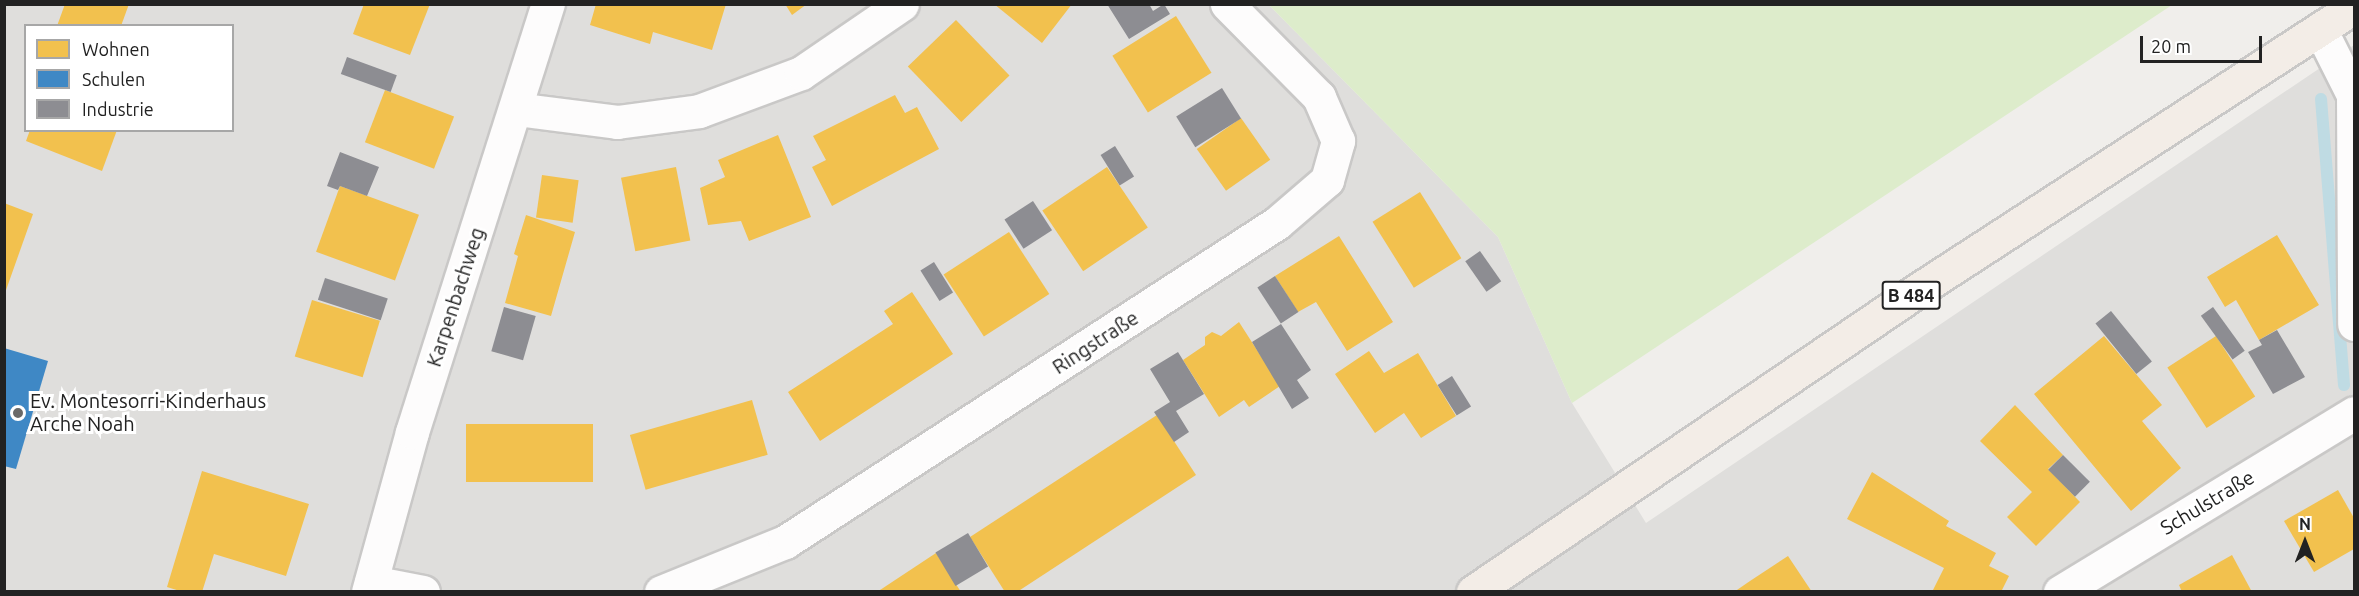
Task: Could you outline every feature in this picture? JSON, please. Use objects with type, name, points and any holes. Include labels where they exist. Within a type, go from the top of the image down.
[{"type":"main road","name":"B 484","points":[[1473,591],[1918,290],[2355,7]]},
{"type":"street","name":"Karpenbachweg","points":[[370,587],[412,432],[548,4]]},
{"type":"street","points":[[516,109],[617,122],[699,111],[801,74],[902,4]]},
{"type":"street","name":"Ringstraße","points":[[661,591],[785,542],[1277,223],[1327,180],[1338,141],[1319,97],[1227,4]]},
{"type":"street","points":[[2320,28],[2354,96],[2355,324]]},
{"type":"street","name":"Schulstraße","points":[[2060,591],[2355,413]]},
{"type":"street","points":[[370,587],[423,591]]},
{"type":"shaded area","points":[[4,5],[1269,5],[1498,237],[1572,403],[1646,523],[2354,45],[2354,591],[5,591]]},
{"type":"green space","points":[[1269,5],[2172,5],[1572,403],[1498,237]]},
{"type":"building: Wohnen","points":[[65,4],[129,4],[122,24],[58,24]]},
{"type":"building: Wohnen","points":[[364,4],[430,4],[410,55],[353,34]]},
{"type":"building: Wohnen","points":[[596,4],[726,4],[712,50],[653,32],[650,44],[590,25]]},
{"type":"building: Wohnen","points":[[785,4],[807,4],[792,15]]},
{"type":"building: Wohnen","points":[[994,4],[1072,4],[1042,43]]},
{"type":"building: Wohnen","points":[[1176,16],[1212,73],[1148,113],[1112,56]]},
{"type":"building: Wohnen","points":[[956,20],[1009,75],[961,122],[908,67]]},
{"type":"building: Wohnen","points":[[385,90],[454,117],[434,169],[365,142]]},
{"type":"building: Wohnen","points":[[895,95],[905,113],[917,107],[939,149],[832,206],[812,167],[826,160],[813,136]]},
{"type":"building: Wohnen","points":[[1241,118],[1270,160],[1226,191],[1197,149]]},
{"type":"building: Wohnen","points":[[29,132],[116,132],[102,171],[26,141]]},
{"type":"building: Wohnen","points":[[778,135],[811,217],[749,241],[741,221],[708,225],[700,188],[725,177],[718,160]]},
{"type":"building: Wohnen","points":[[676,167],[690,241],[635,251],[621,178]]},
{"type":"building: Wohnen","points":[[1107,167],[1148,228],[1083,271],[1042,211]]},
{"type":"building: Wohnen","points":[[542,175],[579,180],[573,223],[536,218]]},
{"type":"building: Wohnen","points":[[340,186],[419,215],[395,281],[316,252]]},
{"type":"building: Wohnen","points":[[1420,192],[1461,258],[1414,288],[1373,222]]},
{"type":"building: Wohnen","points":[[4,203],[33,214],[5,293],[4,292]]},
{"type":"building: Wohnen","points":[[526,215],[575,232],[551,316],[505,303],[518,256],[514,254]]},
{"type":"building: Wohnen","points":[[1009,232],[1049,294],[984,337],[944,274]]},
{"type":"building: Wohnen","points":[[2277,235],[2319,305],[2259,340],[2236,300],[2225,307],[2207,277]]},
{"type":"building: Wohnen","points":[[1339,236],[1393,322],[1347,351],[1316,302],[1298,312],[1275,276]]},
{"type":"building: Wohnen","points":[[912,292],[953,354],[820,441],[788,392],[893,324],[884,311]]},
{"type":"building: Wohnen","points":[[312,300],[380,321],[363,377],[295,356]]},
{"type":"building: Wohnen","points":[[1239,322],[1280,386],[1249,407],[1244,400],[1219,417],[1183,360],[1205,345],[1205,337],[1212,332],[1221,336]]},
{"type":"building: Wohnen","points":[[2104,336],[2162,405],[2142,421],[2181,468],[2131,511],[2034,394]]},
{"type":"building: Wohnen","points":[[2216,336],[2255,396],[2207,428],[2167,368]]},
{"type":"building: Wohnen","points":[[1369,351],[1384,373],[1418,353],[1456,416],[1421,438],[1404,413],[1375,433],[1335,374]]},
{"type":"building: Wohnen","points":[[752,400],[768,455],[646,490],[630,435]]},
{"type":"building: Wohnen","points":[[2015,405],[2063,455],[2048,469],[2080,502],[2036,546],[2007,517],[2032,492],[1980,441]]},
{"type":"building: Wohnen","points":[[1157,415],[1196,475],[1017,592],[1005,592],[970,537]]},
{"type":"building: Wohnen","points":[[466,424],[593,424],[593,482],[466,482]]},
{"type":"building: Wohnen","points":[[202,471],[309,504],[286,576],[214,554],[202,592],[183,592],[167,587]]},
{"type":"building: Wohnen","points":[[1872,472],[1949,521],[1946,526],[1996,553],[1989,566],[2009,576],[2001,592],[1932,592],[1944,568],[1847,519]]},
{"type":"building: Wohnen","points":[[2338,490],[2354,518],[2354,549],[2314,572],[2284,521]]},
{"type":"building: Wohnen","points":[[936,553],[961,592],[877,592]]},
{"type":"building: Wohnen","points":[[2232,555],[2252,592],[2182,592],[2179,585]]},
{"type":"building: Wohnen","points":[[1788,556],[1812,592],[1734,592],[1750,581]]},
{"type":"building: Schulen","name":"Ev. Montesorri-Kinderhaus Arche Noah","points":[[4,348],[48,361],[16,469],[4,466]]},
{"type":"building: Industrie","points":[[1107,4],[1149,4],[1153,11],[1164,4],[1170,14],[1129,39]]},
{"type":"building: Industrie","points":[[347,57],[397,75],[391,92],[341,74]]},
{"type":"building: Industrie","points":[[1222,88],[1241,119],[1195,147],[1176,117]]},
{"type":"building: Industrie","points":[[1115,146],[1134,177],[1120,186],[1101,155]]},
{"type":"building: Industrie","points":[[340,152],[379,167],[367,196],[340,186],[338,190],[327,186]]},
{"type":"building: Industrie","points":[[1033,201],[1052,230],[1024,249],[1004,220]]},
{"type":"building: Industrie","points":[[1480,251],[1501,281],[1486,292],[1465,261]]},
{"type":"building: Industrie","points":[[934,262],[953,293],[940,301],[920,270]]},
{"type":"building: Industrie","points":[[1275,276],[1298,312],[1281,324],[1257,287]]},
{"type":"building: Industrie","points":[[325,278],[388,298],[381,320],[318,300]]},
{"type":"building: Industrie","points":[[504,307],[536,316],[523,360],[491,351]]},
{"type":"building: Industrie","points":[[2213,307],[2245,351],[2233,360],[2201,316]]},
{"type":"building: Industrie","points":[[2111,311],[2152,362],[2136,374],[2095,324]]},
{"type":"building: Industrie","points":[[1281,324],[1311,370],[1297,380],[1309,398],[1292,409],[1252,342]]},
{"type":"building: Industrie","points":[[2277,330],[2305,377],[2273,394],[2248,352],[2262,345],[2259,340]]},
{"type":"building: Industrie","points":[[1178,352],[1204,394],[1176,411],[1189,432],[1174,442],[1154,412],[1170,402],[1150,369]]},
{"type":"building: Industrie","points":[[1452,376],[1471,407],[1457,416],[1438,385]]},
{"type":"building: Industrie","points":[[2063,455],[2090,482],[2075,497],[2048,470]]},
{"type":"building: Industrie","points":[[968,533],[988,566],[956,586],[935,553]]},
{"type":"waterway","points":[[2321,99],[2344,385]]},
{"type":"place","name":"Ev. Montesorri-Kinderhaus Arche Noah","points":[[18,413]]}]
